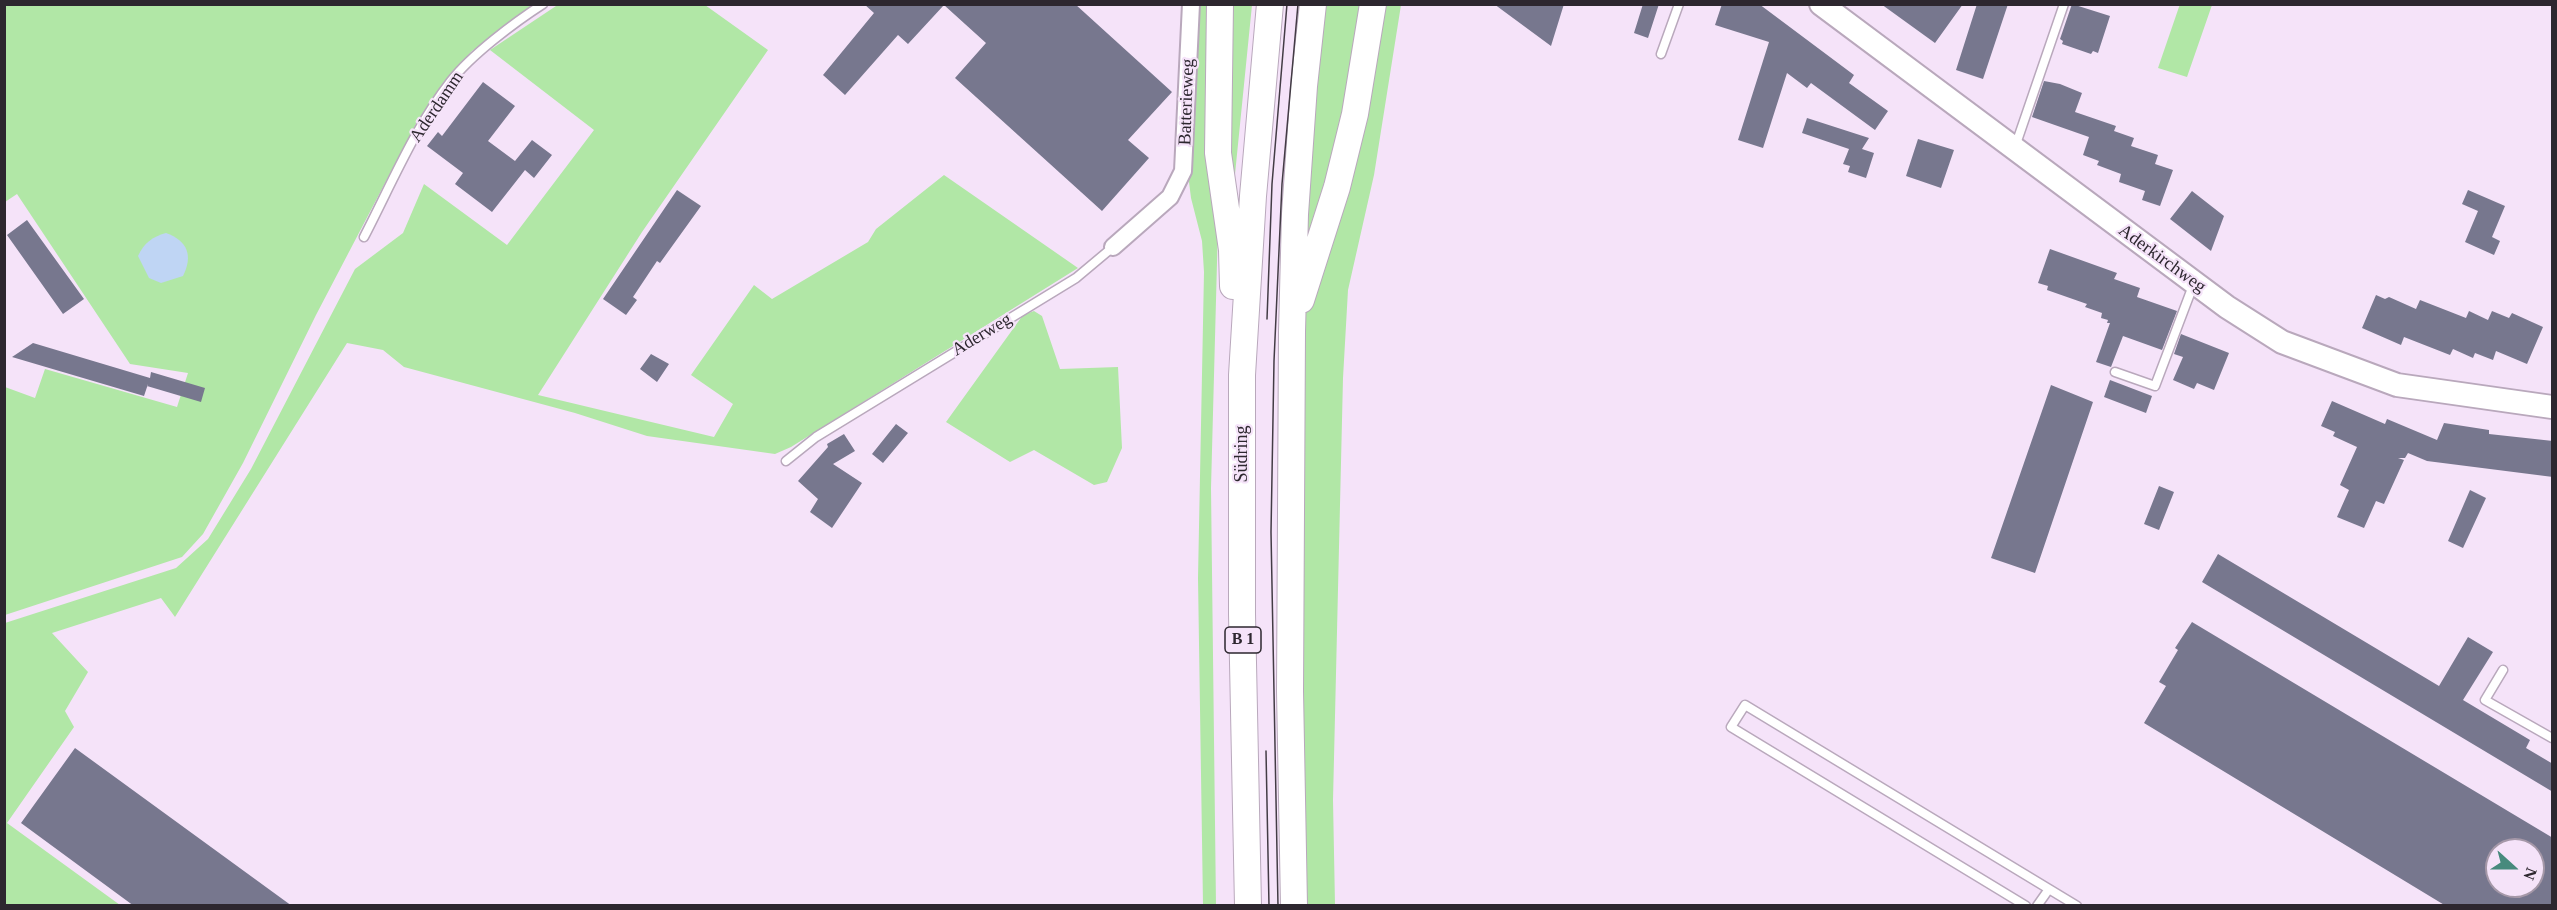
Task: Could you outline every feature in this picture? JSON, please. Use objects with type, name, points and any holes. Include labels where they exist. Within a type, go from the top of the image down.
[{"type":"main road","points":[[1220,4],[1218,153],[1232,250],[1232,278],[1242,375]]},
{"type":"main road","name":"Südring","points":[[1248,906],[1242,614],[1242,375],[1253,196],[1270,4]]},
{"type":"main road","points":[[1294,906],[1290,691],[1292,332],[1295,214],[1304,86],[1313,4]]},
{"type":"main road","points":[[1292,332],[1340,177],[1355,114],[1373,4]]},
{"type":"street","name":"Batterieweg","points":[[1170,197],[1183,171],[1191,4]]},
{"type":"street","name":"Aderkirchweg","points":[[1821,4],[2194,283],[2282,342],[2397,385],[2553,406]]},
{"type":"street","name":"Aderweg","points":[[1113,247],[1170,197]]},
{"type":"lane","name":"Aderdamm","points":[[364,237],[423,122],[452,80],[471,60],[543,4]]},
{"type":"lane","points":[[1661,54],[1679,4]]},
{"type":"lane","points":[[2014,150],[2064,4]]},
{"type":"lane","name":"Aderweg","points":[[786,461],[816,437],[1077,278],[1113,247]]},
{"type":"lane","points":[[2115,372],[2155,386],[2194,283]]},
{"type":"lane","points":[[2503,670],[2485,700],[2553,738]]},
{"type":"lane","points":[[2026,906],[1731,728],[1745,705],[2077,906]]},
{"type":"lane","points":[[2037,906],[2049,889]]},
{"type":"green space","points":[[559,4],[705,5],[768,50],[642,232],[538,395],[714,437],[733,404],[691,375],[754,285],[772,299],[868,242],[876,229],[944,175],[1078,268],[791,447],[775,454],[647,436],[575,413],[404,367],[383,350],[347,343],[175,617],[161,598],[52,633],[88,672],[65,711],[74,727],[7,823],[120,905],[5,905],[5,623],[176,568],[208,539],[251,469],[355,269],[403,233],[424,184],[507,245],[594,130],[490,50]]},
{"type":"green space","points":[[2180,4],[2212,5],[2187,77],[2158,68]]},
{"type":"green space","points":[[5,5],[537,5],[472,51],[449,77],[418,120],[316,315],[243,463],[203,534],[182,557],[5,615],[5,387],[35,398],[45,369],[177,407],[188,373],[130,364],[17,194],[5,202]]},
{"type":"green space","points":[[1196,5],[1210,5],[1218,225],[1211,488],[1216,906],[1203,905],[1198,578],[1204,272],[1202,241],[1189,182]]},
{"type":"green space","points":[[1228,5],[1252,5],[1232,204],[1228,166]]},
{"type":"green space","points":[[1325,5],[1401,5],[1374,175],[1348,290],[1343,378],[1333,800],[1335,905],[1305,905],[1302,574],[1305,192]]},
{"type":"green space","points":[[1034,311],[1042,316],[1060,369],[1118,367],[1122,448],[1107,482],[1094,485],[1034,450],[1010,462],[946,422],[1023,315]]},
{"type":"water","points":[[166,233],[184,245],[188,262],[183,276],[161,283],[149,278],[138,256],[149,241]]},
{"type":"building","points":[[864,4],[1075,4],[1172,92],[1128,140],[1149,158],[1102,211],[955,78],[986,43],[944,5],[908,44],[898,35],[845,95],[823,75],[874,13]]},
{"type":"building","points":[[1494,4],[1564,4],[1551,46]]},
{"type":"building","points":[[1643,4],[1659,4],[1648,38],[1634,33]]},
{"type":"building","points":[[1722,4],[1759,4],[1854,75],[1849,83],[1888,111],[1875,130],[1811,83],[1807,88],[1787,73],[1763,148],[1738,140],[1769,42],[1715,25]]},
{"type":"building","points":[[1881,4],[1963,4],[1935,43]]},
{"type":"building","points":[[1977,4],[2008,4],[1983,79],[1956,70]]},
{"type":"building","points":[[2072,4],[2110,16],[2098,53],[2093,51],[2091,54],[2062,44],[2063,41],[2060,39]]},
{"type":"building","points":[[2044,81],[2060,84],[2082,93],[2075,112],[2116,126],[2114,131],[2134,138],[2131,146],[2158,155],[2155,164],[2173,170],[2160,206],[2142,200],[2145,191],[2119,182],[2121,174],[2097,165],[2099,161],[2083,155],[2089,137],[2032,117]]},
{"type":"building","points":[[483,82],[515,106],[488,141],[515,161],[532,140],[552,155],[534,178],[525,170],[492,212],[455,184],[463,173],[427,146],[438,132],[442,136]]},
{"type":"building","points":[[1807,118],[1869,138],[1862,149],[1874,153],[1866,178],[1848,172],[1850,166],[1843,164],[1849,149],[1802,133]]},
{"type":"building","points":[[1918,139],[1954,150],[1941,188],[1906,176]]},
{"type":"building","points":[[677,190],[701,206],[660,263],[657,261],[633,297],[637,300],[626,315],[603,299]]},
{"type":"building","points":[[2468,190],[2505,206],[2492,237],[2500,241],[2494,255],[2465,242],[2478,211],[2462,204]]},
{"type":"building","points":[[2192,191],[2224,216],[2211,251],[2170,219]]},
{"type":"building","points":[[27,220],[84,299],[63,314],[7,235]]},
{"type":"building","points":[[2050,249],[2117,273],[2114,279],[2140,288],[2137,297],[2177,311],[2162,350],[2123,336],[2111,367],[2096,362],[2110,323],[2101,318],[2102,313],[2085,307],[2087,304],[2047,290],[2048,286],[2038,283]]},
{"type":"building","points":[[2376,295],[2385,299],[2389,297],[2416,309],[2420,300],[2466,318],[2469,311],[2488,320],[2492,311],[2509,318],[2512,313],[2543,327],[2527,364],[2496,351],[2493,360],[2475,353],[2473,358],[2453,349],[2450,355],[2404,337],[2401,345],[2362,328]]},
{"type":"building","points":[[2181,334],[2229,353],[2214,390],[2197,383],[2194,389],[2173,380],[2183,357],[2174,354]]},
{"type":"building","points":[[33,343],[150,378],[151,372],[205,388],[201,402],[147,386],[144,396],[12,357]]},
{"type":"building","points":[[651,354],[669,364],[657,382],[640,369]]},
{"type":"building","points":[[2110,380],[2152,396],[2146,413],[2104,397]]},
{"type":"building","points":[[2051,385],[2093,402],[2035,573],[1991,558]]},
{"type":"building","points":[[2332,401],[2385,424],[2387,419],[2437,440],[2444,423],[2489,430],[2489,434],[2553,441],[2553,477],[2427,461],[2408,453],[2405,458],[2398,458],[2404,460],[2384,504],[2376,501],[2364,528],[2337,517],[2349,490],[2340,485],[2357,447],[2333,436],[2335,432],[2321,426]]},
{"type":"building","points":[[896,424],[908,433],[883,463],[872,454]]},
{"type":"building","points":[[844,434],[855,451],[833,464],[862,483],[832,528],[810,512],[818,499],[798,481],[828,447],[827,444]]},
{"type":"building","points":[[2159,486],[2174,492],[2159,530],[2144,524]]},
{"type":"building","points":[[2470,490],[2486,498],[2463,548],[2448,541]]},
{"type":"building","points":[[2218,554],[2439,686],[2468,637],[2493,652],[2463,700],[2530,740],[2526,748],[2553,764],[2553,792],[2202,582]]},
{"type":"building","points":[[2192,622],[2553,838],[2553,906],[2446,906],[2144,723],[2166,686],[2159,682],[2178,650],[2175,648]]},
{"type":"building","points":[[75,748],[292,906],[134,906],[21,823]]},
{"type":"tram line","points":[[1267,319],[1272,184],[1287,4]]},
{"type":"tram line","points":[[1278,906],[1271,532],[1274,361],[1282,184],[1298,4]]},
{"type":"tram line","points":[[1266,751],[1269,906]]}]
